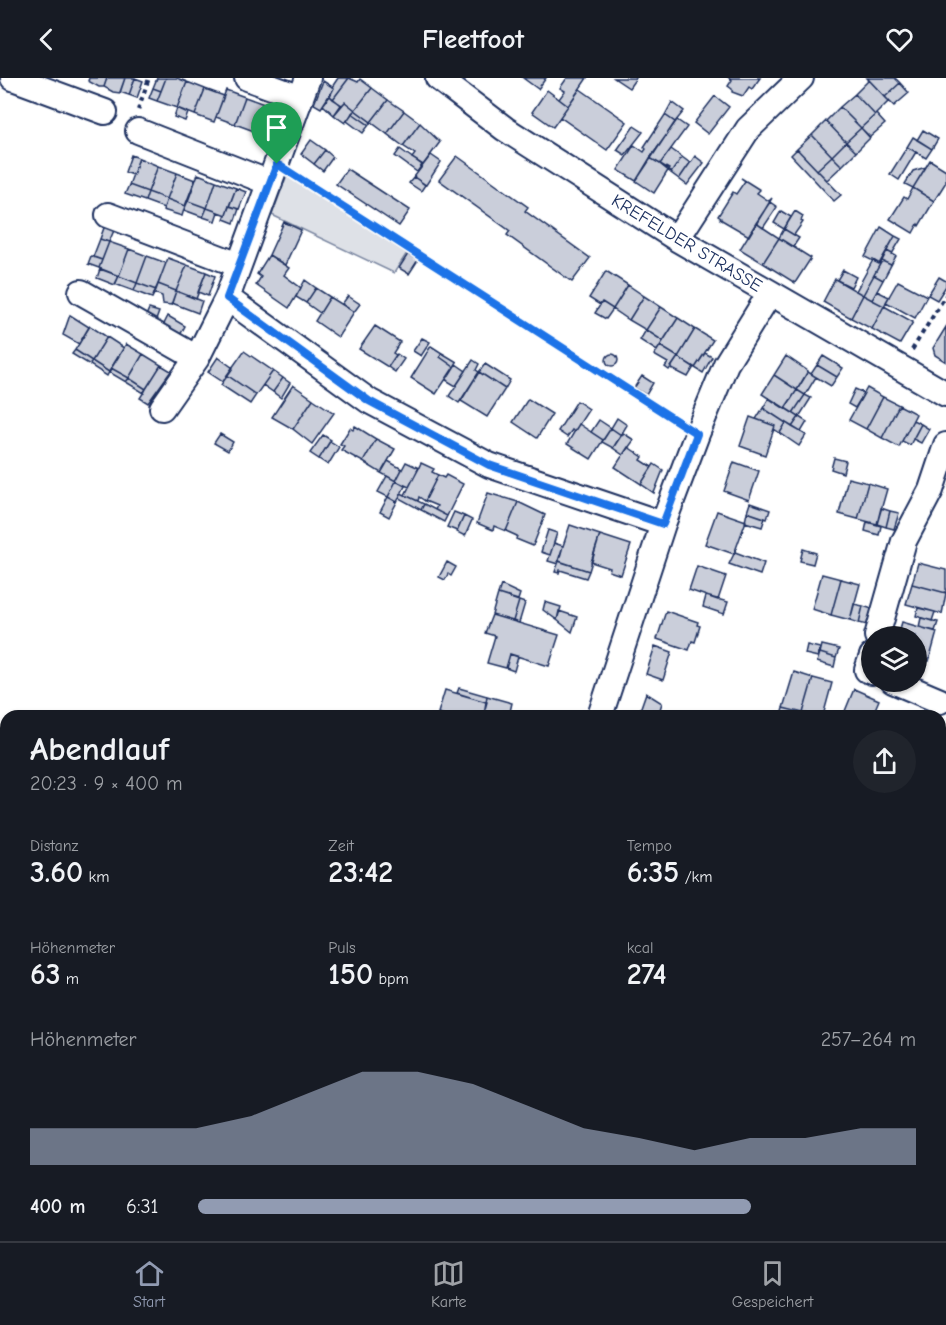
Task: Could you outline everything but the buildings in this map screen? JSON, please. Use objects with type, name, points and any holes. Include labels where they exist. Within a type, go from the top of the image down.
[{"type":"street","points":[[13,78],[105,112]]},
{"type":"street","points":[[162,408],[197,358],[227,298],[305,88],[247,78]]},
{"type":"street","name":"KREFELDER STRASSE","points":[[438,78],[505,129],[677,239],[946,394]]},
{"type":"street","points":[[677,239],[748,129],[801,78]]},
{"type":"street","points":[[137,124],[274,173]]},
{"type":"street","points":[[108,215],[239,265]]},
{"type":"street","points":[[81,291],[197,358]]},
{"type":"street","points":[[602,710],[663,524],[697,434],[726,364],[770,293]]},
{"type":"street","points":[[227,298],[369,401],[489,465],[663,524]]},
{"type":"street","points":[[880,626],[904,541],[932,490],[946,445]]},
{"type":"street","points":[[919,692],[940,701]]},
{"type":"path","points":[[137,124],[149,78]]},
{"type":"path","points":[[274,173],[697,434]]},
{"type":"path","points":[[901,368],[946,295]]},
{"type":"shaded area","points":[[287,175],[407,253],[394,273],[272,215]]},
{"type":"route","points":[[277,164],[697,434],[663,524],[489,465],[369,401],[227,298],[277,164]]}]
